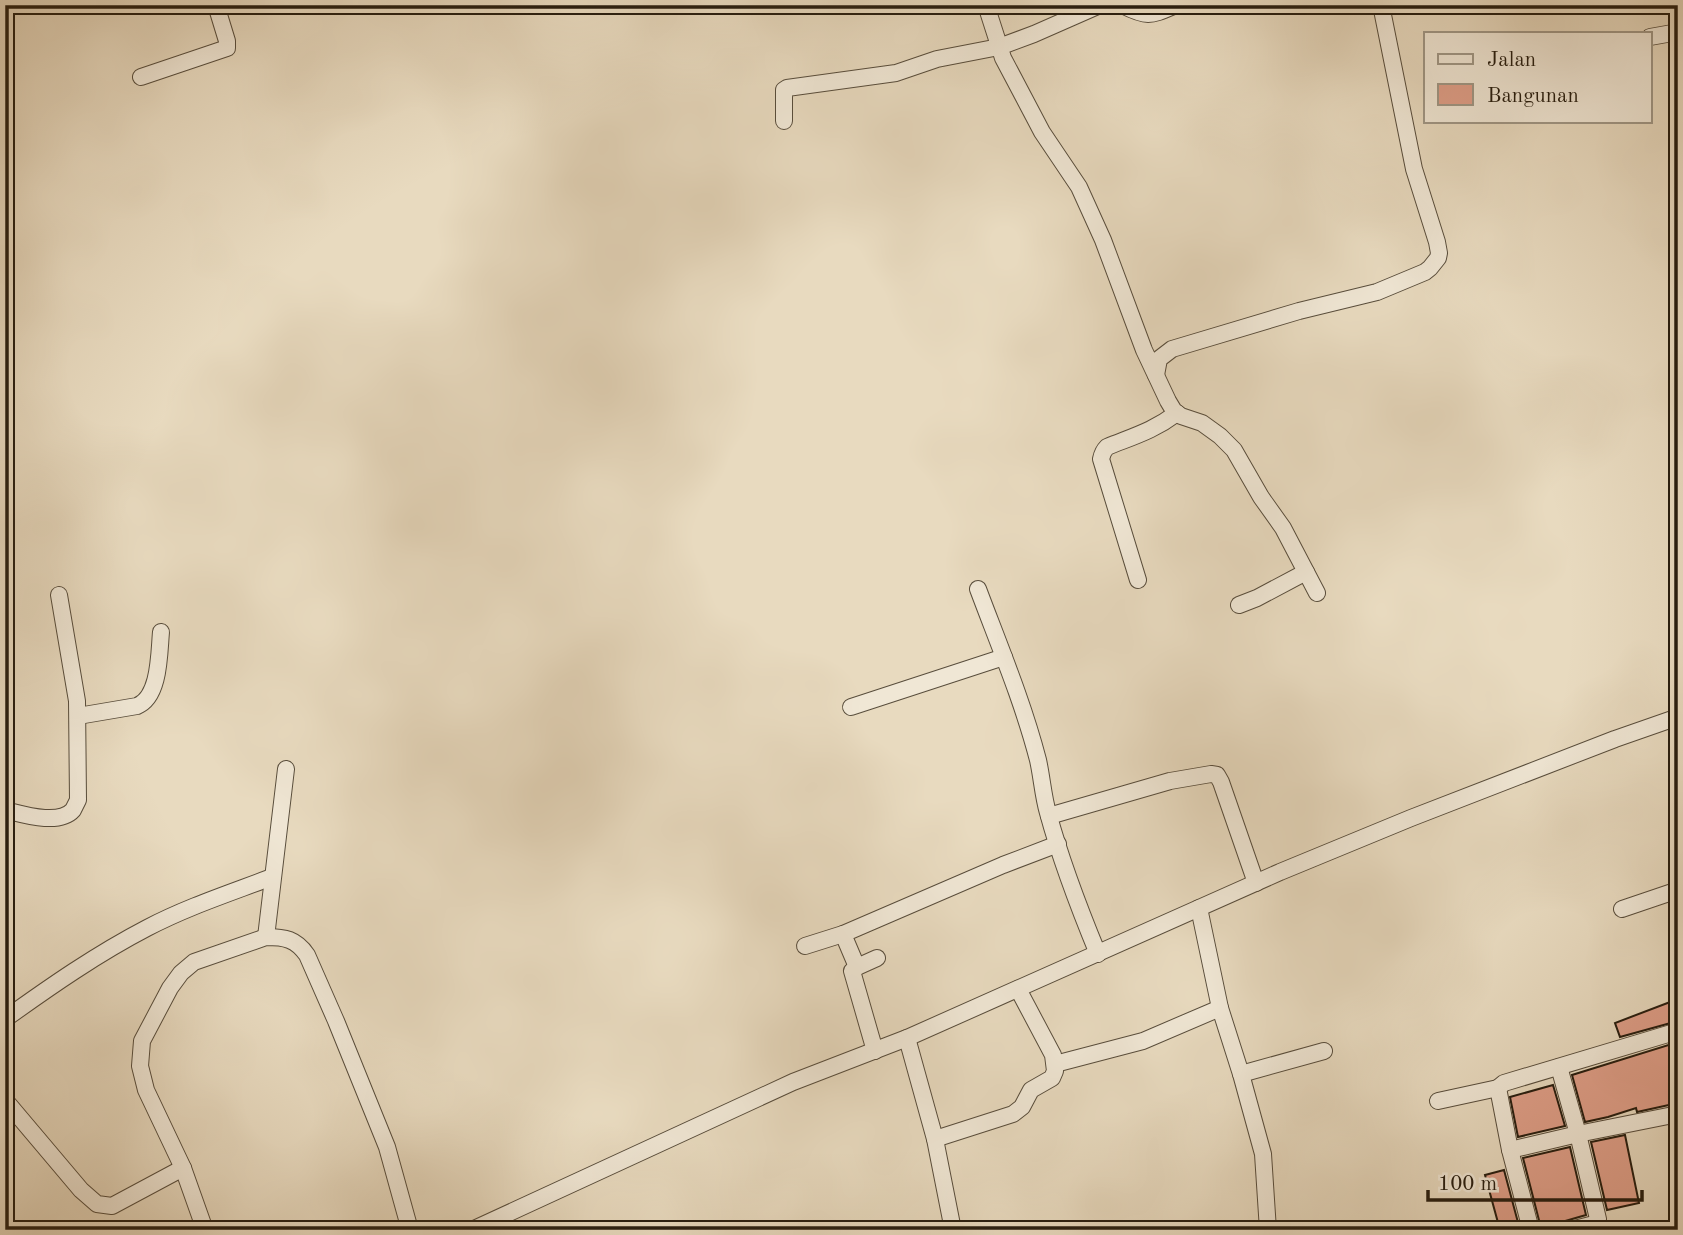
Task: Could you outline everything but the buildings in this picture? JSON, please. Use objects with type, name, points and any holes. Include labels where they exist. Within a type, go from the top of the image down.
[{"type":"street","points":[[141,77],[227,48],[216,5]]},
{"type":"street","points":[[986,5],[999,47],[1042,132],[1079,187],[1104,240],[1144,350],[1168,401],[1181,416],[1202,423],[1234,450],[1261,497],[1283,528],[1317,593]]},
{"type":"street","points":[[784,121],[784,90],[787,88],[897,73],[937,59],[999,47],[1100,5]]},
{"type":"street","points":[[1122,5],[1146,15],[1176,5]]},
{"type":"street","points":[[1156,375],[1159,359],[1172,349],[1299,311],[1377,292],[1425,272],[1438,258],[1437,242],[1411,157],[1381,5]]},
{"type":"street","points":[[1652,37],[1678,32]]},
{"type":"street","points":[[1138,580],[1101,455],[1107,447],[1143,434],[1177,413]]},
{"type":"street","points":[[1239,605],[1306,572]]},
{"type":"street","points":[[978,589],[1004,657],[1038,762],[1049,816],[1081,914],[1098,954]]},
{"type":"street","points":[[5,810],[33,817],[57,818],[74,810],[78,800],[78,716],[59,595]]},
{"type":"street","points":[[78,716],[144,703],[157,676],[161,632]]},
{"type":"street","points":[[851,707],[1004,657]]},
{"type":"street","points":[[472,1230],[497,1224],[793,1082],[907,1038],[1256,883],[1411,818],[1678,717]]},
{"type":"street","points":[[266,937],[286,769]]},
{"type":"street","points":[[1049,816],[1170,781],[1217,775],[1222,782],[1256,883]]},
{"type":"street","points":[[805,946],[843,934],[1003,864],[1058,844]]},
{"type":"street","points":[[5,1019],[49,987],[148,928],[204,902],[272,877]]},
{"type":"street","points":[[1622,909],[1678,890]]},
{"type":"street","points":[[1199,908],[1220,1008],[1263,1154],[1268,1230]]},
{"type":"street","points":[[843,934],[857,967]]},
{"type":"street","points":[[205,1230],[183,1168],[141,1076],[139,1056],[142,1041],[170,988],[186,967],[266,937],[277,937],[294,941],[307,955],[387,1147],[411,1230]]},
{"type":"street","points":[[875,1051],[852,971],[877,958]]},
{"type":"street","points":[[935,1139],[1013,1114],[1022,1107],[1031,1090],[1052,1078],[1055,1071],[1053,1055],[1018,989]]},
{"type":"street","points":[[1055,1064],[1143,1041],[1220,1008]]},
{"type":"street","points":[[1438,1101],[1498,1088],[1504,1083],[1678,1031]]},
{"type":"street","points":[[907,1038],[935,1139],[953,1230]]},
{"type":"street","points":[[1241,1074],[1324,1051]]},
{"type":"street","points":[[1559,1067],[1598,1219],[1594,1224],[1571,1230]]},
{"type":"street","points":[[1498,1088],[1510,1150],[1531,1230]]},
{"type":"street","points":[[5,1100],[81,1190],[97,1205],[111,1206],[183,1168]]},
{"type":"street","points":[[1510,1150],[1578,1133],[1678,1114]]}]
